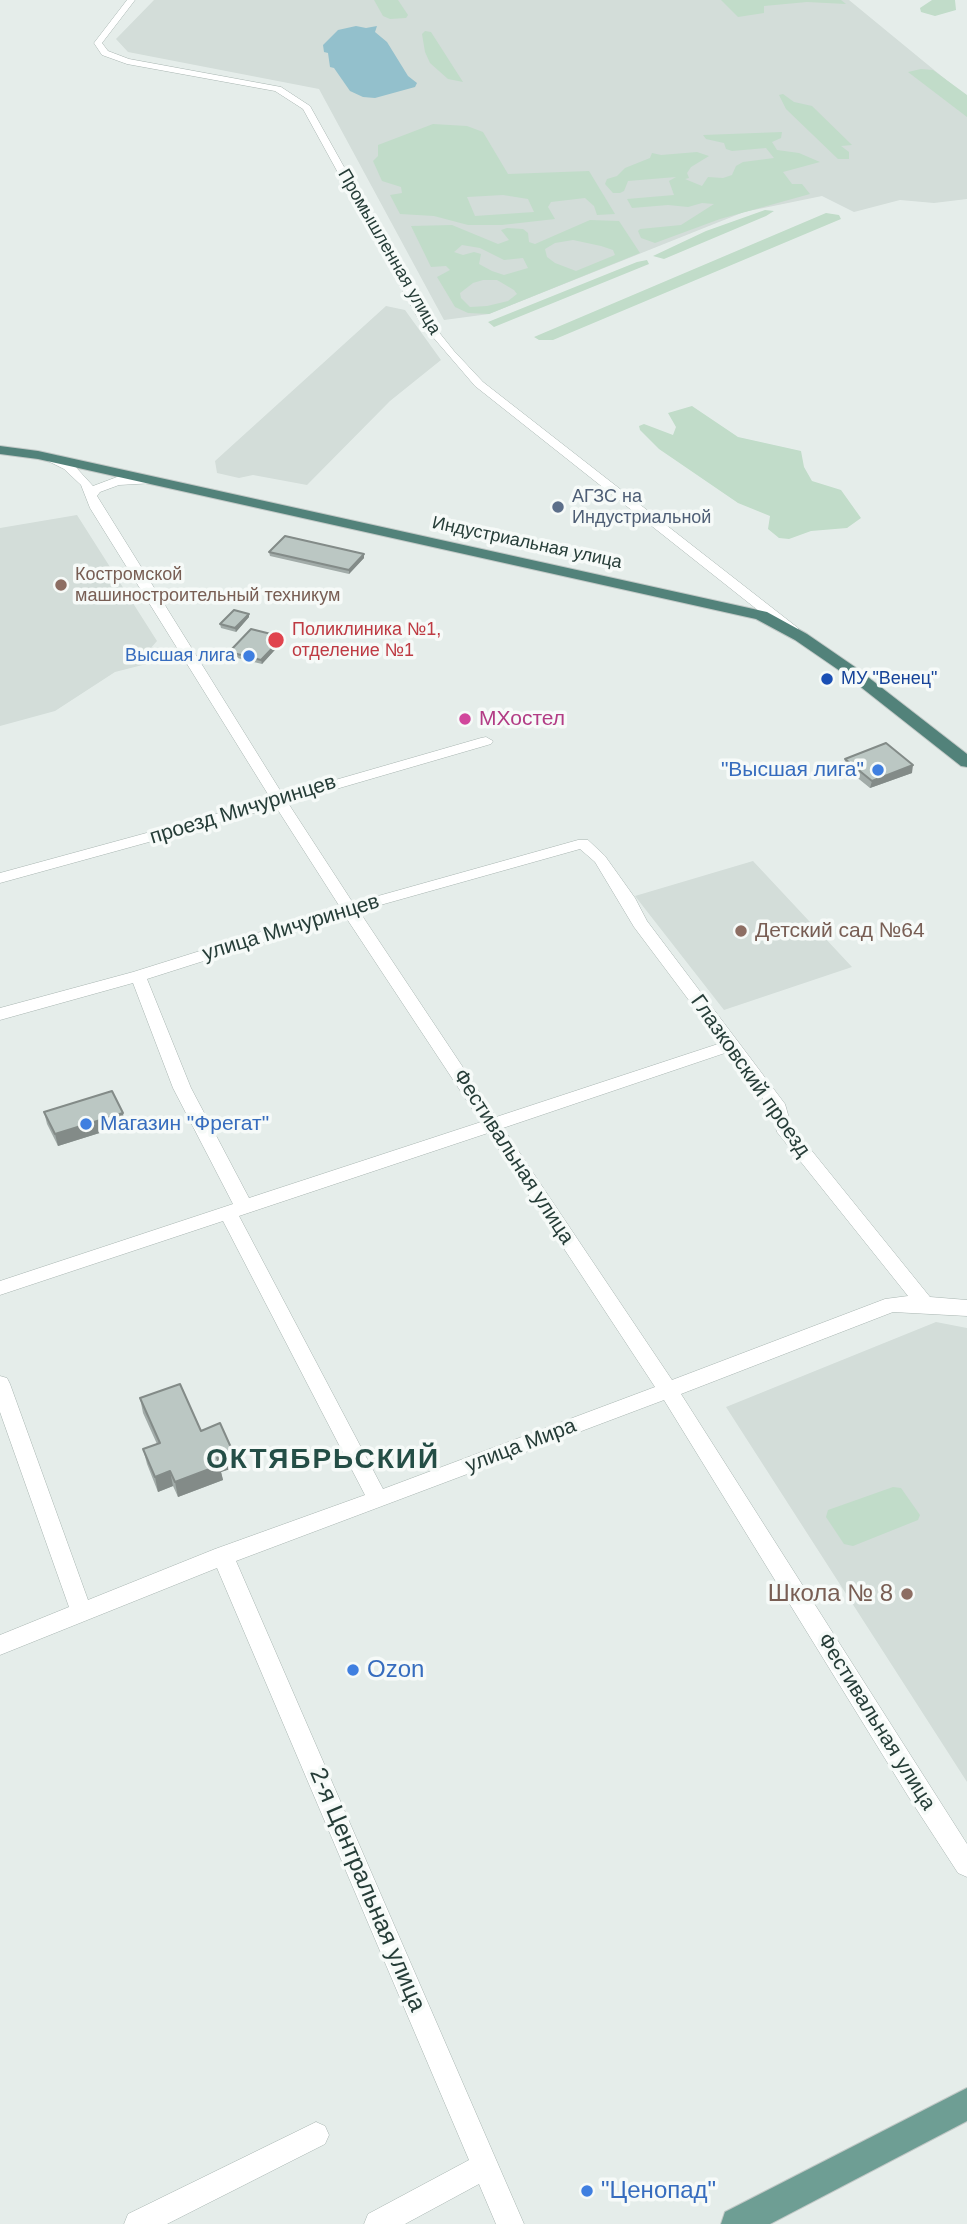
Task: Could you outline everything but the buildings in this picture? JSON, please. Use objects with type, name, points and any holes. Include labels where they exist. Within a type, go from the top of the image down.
[{"type":"highway","name":"Индустриальная улица","points":[[0,442],[45,457]]},
{"type":"highway","name":"Индустриальная улица","points":[[0,450],[45,457],[761,615],[801,637],[849,670],[967,762]]},
{"type":"main road","points":[[737,2224],[967,2104]]},
{"type":"street","name":"Промышленная улица","points":[[131,0],[98,43],[104,53],[127,61],[278,89],[307,108],[425,322],[450,353],[480,384],[801,637]]},
{"type":"street","name":"Фестивальная улица","points":[[45,457],[68,466],[78,474],[278,799],[668,1390],[909,1776],[967,1864]]},
{"type":"street","points":[[90,495],[98,478],[107,471]]},
{"type":"street","points":[[90,495],[96,489],[117,481],[150,480]]},
{"type":"street","name":"проезд Мичуринцев","points":[[0,878],[158,836],[278,799],[486,741]]},
{"type":"street","name":"улица Мичуринцев","points":[[0,1014],[138,976],[349,909],[583,844]]},
{"type":"street","name":"Глазковский проезд","points":[[583,844],[600,859],[627,898],[640,923],[732,1045],[737,1056],[779,1108],[783,1127],[925,1304]]},
{"type":"street","points":[[138,976],[182,1088],[236,1210],[378,1500]]},
{"type":"street","points":[[0,1288],[732,1045]]},
{"type":"street","name":"улица Мира","points":[[0,1645],[223,1556],[378,1500],[892,1304],[967,1308]]},
{"type":"street","points":[[0,1384],[82,1612]]},
{"type":"street","name":"2-я Центральная улица","points":[[223,1556],[510,2224]]},
{"type":"street","points":[[138,2224],[316,2135]]},
{"type":"street","points":[[378,2224],[485,2166]]},
{"type":"shaded area","points":[[154,0],[849,0],[967,97],[967,199],[934,203],[900,200],[854,212],[822,196],[744,212],[489,314],[444,320],[319,89],[128,52],[116,39]]},
{"type":"shaded area","points":[[386,306],[405,310],[441,360],[390,401],[307,485],[253,475],[239,478],[217,473],[215,461]]},
{"type":"shaded area","name":"Костромской машиностроительный техникум","points":[[77,515],[157,641],[150,649],[158,652],[162,660],[115,672],[55,711],[0,726],[0,528]]},
{"type":"shaded area","name":"Детский сад №64","points":[[753,861],[852,967],[724,1010],[635,896]]},
{"type":"shaded area","name":"Школа № 8","points":[[936,1322],[967,1328],[967,1782],[726,1407]]},
{"type":"green space","points":[[374,0],[398,0],[408,15],[406,18],[390,19],[383,16]]},
{"type":"green space","points":[[721,0],[841,0],[846,4],[807,2],[764,6],[764,13],[738,17]]},
{"type":"green space","points":[[932,0],[955,0],[956,10],[935,16],[921,12],[920,8]]},
{"type":"green space","points":[[425,31],[431,32],[463,82],[448,79],[430,63],[422,34]]},
{"type":"green space","points":[[933,70],[967,95],[967,117],[908,72]]},
{"type":"green space","points":[[783,94],[794,102],[812,106],[852,145],[841,146],[849,152],[849,159],[838,159],[786,109],[779,95]]},
{"type":"green space","points":[[433,124],[467,126],[483,132],[508,174],[589,171],[615,214],[597,215],[594,206],[585,198],[551,202],[548,207],[555,219],[502,225],[468,225],[434,216],[400,214],[390,195],[402,193],[401,187],[382,181],[373,161],[378,156],[378,145]],"holes":[[[503,195],[528,199],[534,212],[475,216],[467,197]]]},
{"type":"green space","points":[[782,132],[781,138],[772,142],[777,150],[799,153],[820,162],[783,172],[792,184],[802,184],[810,194],[720,219],[655,243],[641,238],[638,231],[681,225],[714,204],[632,208],[627,199],[674,195],[669,181],[676,177],[628,181],[624,191],[620,193],[613,193],[605,184],[607,179],[617,176],[625,168],[650,158],[652,153],[661,155],[697,152],[709,156],[691,167],[687,173],[689,178],[685,179],[702,186],[708,177],[723,178],[732,175],[736,166],[743,162],[774,158],[766,148],[732,151],[726,149],[724,143],[706,139],[703,135]]},
{"type":"green space","points":[[765,210],[774,211],[664,259],[653,256],[706,231]]},
{"type":"green space","points":[[826,213],[839,215],[841,219],[553,340],[539,340],[534,337]]},
{"type":"green space","points":[[590,220],[619,221],[640,253],[489,314],[468,313],[455,307],[437,277],[450,270],[446,266],[431,267],[411,226],[452,225],[498,244],[509,240],[501,230],[523,229],[528,233],[529,242],[535,244]],"holes":[[[573,240],[613,250],[615,255],[576,271],[547,257],[545,249],[555,243]],[[462,245],[480,248],[504,260],[523,258],[528,268],[504,275],[479,264],[481,254],[474,252],[463,255],[454,252]],[[497,280],[517,294],[508,301],[470,307],[460,293],[473,283]]]},
{"type":"green space","points":[[647,260],[649,264],[494,327],[488,322],[637,262]]},
{"type":"green space","points":[[692,406],[738,437],[801,451],[804,467],[812,481],[841,490],[861,518],[847,528],[811,531],[789,539],[779,538],[768,529],[770,516],[738,503],[659,449],[640,430],[639,426],[644,424],[673,435],[676,427],[668,413]]},
{"type":"green space","points":[[893,1487],[901,1488],[920,1515],[918,1520],[853,1546],[844,1544],[826,1517],[828,1510]]},
{"type":"water","points":[[356,26],[377,26],[375,32],[387,42],[408,76],[417,83],[415,87],[375,98],[363,97],[350,91],[334,68],[330,67],[328,53],[324,52],[323,45],[338,30]]},
{"type":"place","name":"АГЗС на Индустриальной","points":[[558,507]]},
{"type":"place","name":"Костромской машиностроительный техникум","points":[[61,585]]},
{"type":"place","name":"Поликлиника №1, отделение №1","points":[[276,640]]},
{"type":"place","name":"Высшая лига","points":[[249,656]]},
{"type":"place","name":"МУ \"Венец\"","points":[[827,679]]},
{"type":"place","name":"МХостел","points":[[465,719]]},
{"type":"place","name":"\"Высшая лига\"","points":[[878,770]]},
{"type":"place","name":"Детский сад №64","points":[[741,931]]},
{"type":"place","name":"Магазин \"Фрегат\"","points":[[86,1124]]},
{"type":"place","name":"Школа № 8","points":[[907,1594]]},
{"type":"place","name":"Ozon","points":[[353,1670]]},
{"type":"place","name":"\"Ценопад\"","points":[[587,2191]]},
{"type":"district","name":"ОКТЯБРЬСКИЙ","points":[[323,1460]]}]
